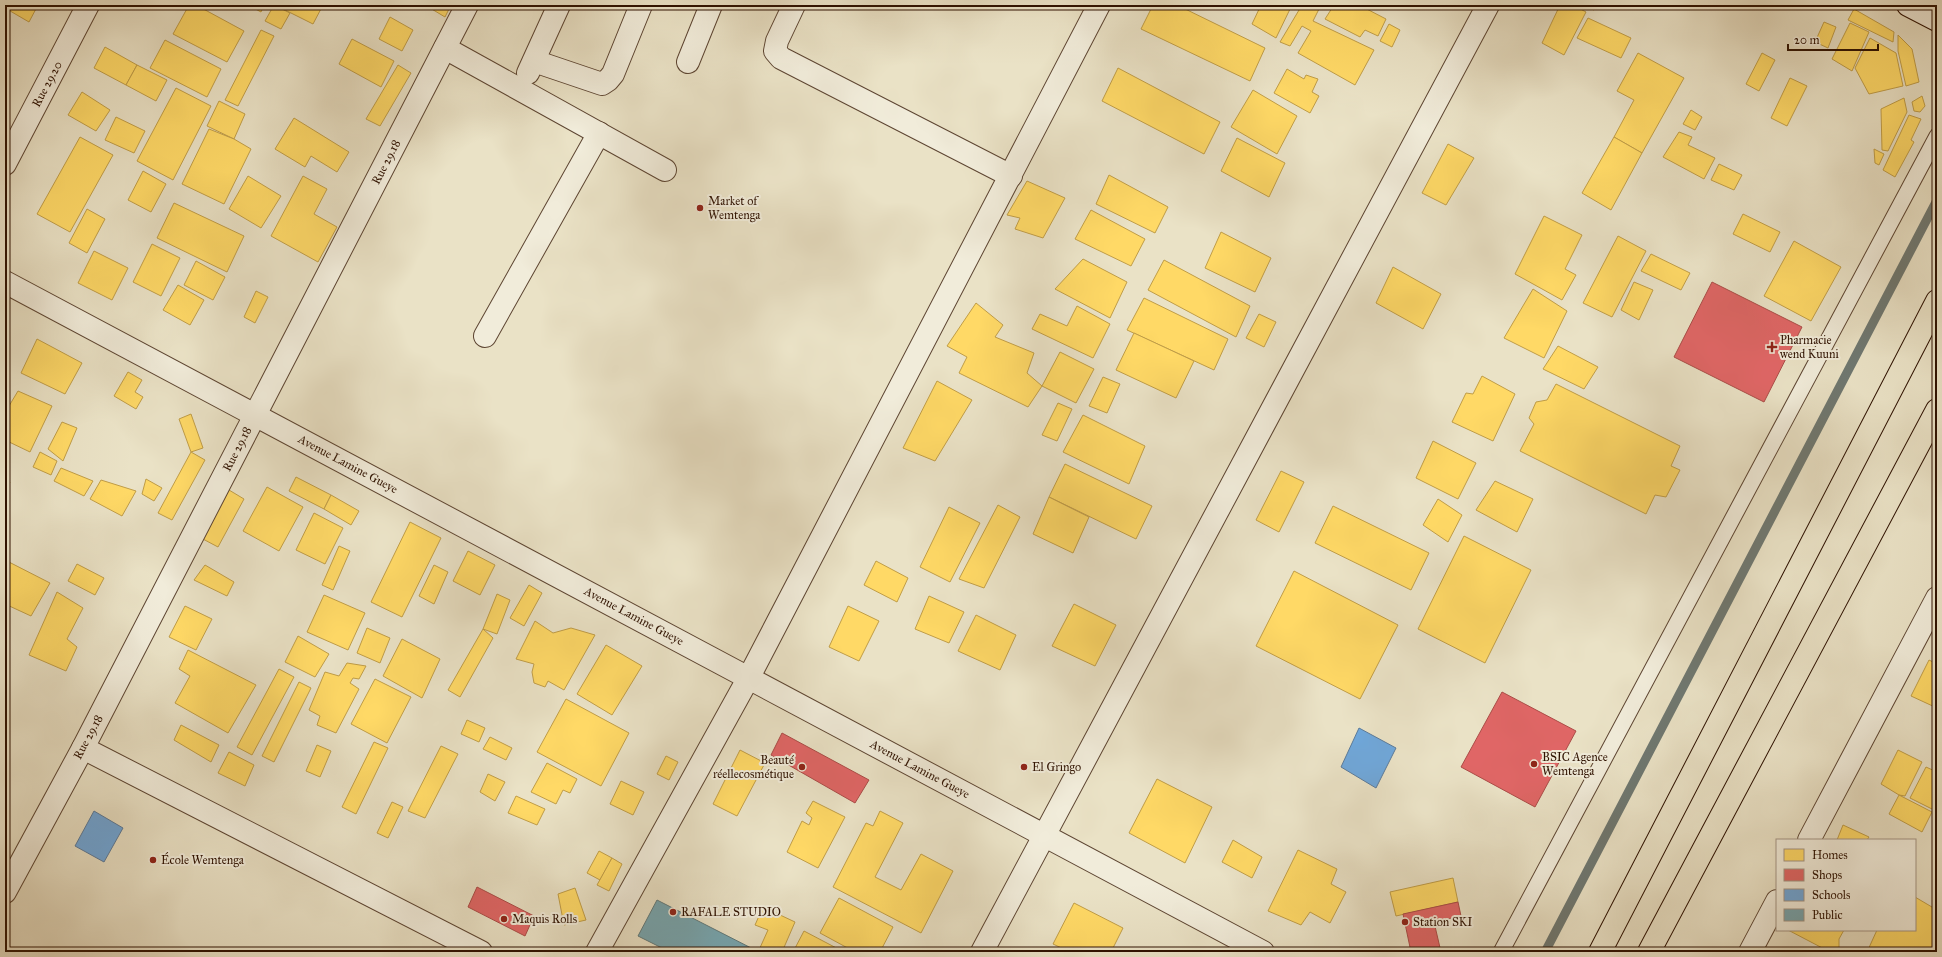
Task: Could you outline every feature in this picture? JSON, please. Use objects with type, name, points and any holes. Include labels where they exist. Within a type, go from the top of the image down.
[{"type":"main road","points":[[1600,952],[1937,301]]},
{"type":"main road","points":[[1650,952],[1937,410]]},
{"type":"street","name":"Rue 29.20","points":[[5,164],[88,5]]},
{"type":"street","name":"Rue 29.18","points":[[5,892],[82,748],[467,5]]},
{"type":"street","points":[[521,90],[558,5]]},
{"type":"street","points":[[534,61],[602,84],[613,74],[641,5]]},
{"type":"street","points":[[688,62],[711,5]]},
{"type":"street","points":[[794,5],[776,41],[775,51],[781,58],[1011,176]]},
{"type":"street","points":[[597,952],[749,677],[1099,5]]},
{"type":"street","points":[[982,952],[1488,5]]},
{"type":"street","points":[[1908,5],[1937,20]]},
{"type":"street","points":[[445,48],[665,170]]},
{"type":"street","points":[[485,336],[598,132]]},
{"type":"street","name":"Avenue Lamine Gueye","points":[[5,282],[1263,952]]},
{"type":"street","points":[[1810,839],[1937,598]]},
{"type":"street","points":[[82,748],[481,952]]},
{"type":"street","points":[[1750,952],[1776,903]]},
{"type":"lane","points":[[1501,952],[1937,136]]},
{"type":"building: Homes","points":[[5,5],[38,5],[29,22],[5,8]]},
{"type":"building: Homes","points":[[189,5],[196,5],[244,31],[227,62],[173,34]]},
{"type":"building: Homes","points":[[248,5],[264,5],[261,12]]},
{"type":"building: Homes","points":[[274,5],[290,13],[281,29],[265,21]]},
{"type":"building: Homes","points":[[275,5],[323,5],[313,24]]},
{"type":"building: Homes","points":[[425,5],[451,5],[445,17]]},
{"type":"building: Homes","points":[[1153,5],[1177,5],[1265,48],[1250,81],[1141,29]]},
{"type":"building: Homes","points":[[1261,5],[1287,5],[1291,7],[1276,38],[1252,24]]},
{"type":"building: Homes","points":[[1302,5],[1315,5],[1320,7],[1313,21],[1374,50],[1355,85],[1298,53],[1311,31],[1302,26],[1290,46],[1280,42]]},
{"type":"building: Homes","points":[[1334,5],[1359,5],[1386,19],[1378,36],[1365,30],[1360,37],[1325,19]]},
{"type":"building: Homes","points":[[1560,5],[1573,5],[1586,12],[1564,55],[1542,43]]},
{"type":"building: Homes","points":[[1583,5],[1596,5],[1594,10]]},
{"type":"building: Homes","points":[[1854,9],[1894,32],[1893,42],[1848,20]]},
{"type":"building: Homes","points":[[390,17],[413,30],[402,51],[379,39]]},
{"type":"building: Homes","points":[[1588,18],[1631,38],[1621,58],[1577,38]]},
{"type":"building: Homes","points":[[1824,22],[1836,27],[1828,48],[1815,42]]},
{"type":"building: Homes","points":[[1850,23],[1869,32],[1852,71],[1832,59]]},
{"type":"building: Homes","points":[[1389,24],[1400,30],[1392,47],[1380,41]]},
{"type":"building: Homes","points":[[261,30],[274,36],[238,106],[225,100]]},
{"type":"building: Homes","points":[[1898,35],[1912,49],[1919,82],[1906,86],[1898,51]]},
{"type":"building: Homes","points":[[1870,38],[1896,53],[1903,86],[1869,94],[1855,68]]},
{"type":"building: Homes","points":[[352,39],[394,61],[381,87],[339,64]]},
{"type":"building: Homes","points":[[165,40],[221,69],[207,97],[150,68]]},
{"type":"building: Homes","points":[[105,47],[137,65],[126,85],[94,68]]},
{"type":"building: Homes","points":[[1638,53],[1684,78],[1642,153],[1614,137],[1634,100],[1617,91]]},
{"type":"building: Homes","points":[[1762,53],[1775,60],[1759,91],[1746,84]]},
{"type":"building: Homes","points":[[137,65],[167,80],[156,101],[126,85]]},
{"type":"building: Homes","points":[[398,65],[411,73],[380,126],[366,119]]},
{"type":"building: Homes","points":[[1118,68],[1220,122],[1204,154],[1102,101]]},
{"type":"building: Homes","points":[[1287,69],[1304,79],[1306,75],[1318,79],[1312,92],[1319,96],[1310,113],[1274,93]]},
{"type":"building: Homes","points":[[1790,78],[1807,86],[1787,126],[1771,118]]},
{"type":"building: Homes","points":[[176,88],[211,106],[173,180],[137,161]]},
{"type":"building: Homes","points":[[1253,90],[1297,116],[1277,154],[1231,127]]},
{"type":"building: Homes","points":[[82,92],[110,110],[96,131],[68,115]]},
{"type":"building: Homes","points":[[1922,96],[1925,106],[1920,112],[1914,111],[1912,102]]},
{"type":"building: Homes","points":[[1904,98],[1907,112],[1888,151],[1882,150],[1881,109]]},
{"type":"building: Homes","points":[[219,101],[245,114],[234,139],[207,126]]},
{"type":"building: Homes","points":[[1691,110],[1702,117],[1695,130],[1683,124]]},
{"type":"building: Homes","points":[[1909,115],[1921,119],[1911,140],[1914,142],[1895,177],[1883,170]]},
{"type":"building: Homes","points":[[116,117],[145,131],[134,153],[105,140]]},
{"type":"building: Homes","points":[[294,118],[349,152],[337,172],[311,156],[305,167],[275,149]]},
{"type":"building: Homes","points":[[209,129],[234,139],[251,149],[224,204],[182,184]]},
{"type":"building: Homes","points":[[1679,132],[1692,137],[1688,145],[1715,158],[1704,179],[1663,157]]},
{"type":"building: Homes","points":[[80,137],[113,155],[70,232],[37,214]]},
{"type":"building: Homes","points":[[1614,137],[1642,153],[1611,210],[1582,193]]},
{"type":"building: Homes","points":[[1237,138],[1285,163],[1269,197],[1221,171]]},
{"type":"building: Homes","points":[[1448,144],[1474,158],[1446,205],[1422,193]]},
{"type":"building: Homes","points":[[1874,149],[1884,154],[1879,165],[1875,163]]},
{"type":"building: Homes","points":[[1719,164],[1742,175],[1734,190],[1711,180]]},
{"type":"building: Homes","points":[[143,171],[166,184],[151,212],[128,200]]},
{"type":"building: Homes","points":[[1109,175],[1168,207],[1155,233],[1096,204]]},
{"type":"building: Homes","points":[[248,176],[281,196],[261,228],[229,209]]},
{"type":"building: Homes","points":[[303,176],[327,189],[314,214],[337,227],[318,262],[271,236]]},
{"type":"building: Homes","points":[[1027,181],[1065,198],[1043,238],[1015,229],[1020,218],[1007,215]]},
{"type":"building: Homes","points":[[174,203],[244,236],[227,272],[157,238]]},
{"type":"building: Homes","points":[[87,209],[105,219],[87,253],[69,243]]},
{"type":"building: Homes","points":[[1091,210],[1145,239],[1131,266],[1075,239]]},
{"type":"building: Homes","points":[[1743,214],[1780,232],[1770,252],[1733,234]]},
{"type":"building: Homes","points":[[1544,216],[1582,235],[1565,269],[1576,275],[1562,300],[1515,274]]},
{"type":"building: Homes","points":[[1221,232],[1271,258],[1255,292],[1205,268]]},
{"type":"building: Homes","points":[[1618,236],[1646,251],[1612,317],[1583,303]]},
{"type":"building: Homes","points":[[1794,241],[1841,267],[1811,321],[1764,296]]},
{"type":"building: Homes","points":[[152,244],[180,258],[161,296],[133,282]]},
{"type":"building: Homes","points":[[94,251],[128,268],[112,300],[78,283]]},
{"type":"building: Homes","points":[[1651,254],[1690,273],[1681,290],[1641,271]]},
{"type":"building: Homes","points":[[1083,259],[1127,282],[1110,318],[1055,289]]},
{"type":"building: Homes","points":[[1164,260],[1250,306],[1236,337],[1148,290]]},
{"type":"building: Homes","points":[[196,261],[225,277],[213,300],[184,285]]},
{"type":"building: Homes","points":[[1393,267],[1441,294],[1423,329],[1376,303]]},
{"type":"building: Homes","points":[[1634,282],[1653,290],[1639,320],[1621,310]]},
{"type":"building: Homes","points":[[178,285],[204,300],[190,325],[163,310]]},
{"type":"building: Homes","points":[[1533,289],[1567,311],[1544,358],[1504,338]]},
{"type":"building: Homes","points":[[256,291],[268,297],[255,323],[244,317]]},
{"type":"building: Homes","points":[[1144,298],[1228,339],[1214,370],[1127,330]]},
{"type":"building: Homes","points":[[976,303],[1003,325],[995,337],[1034,353],[1027,373],[1042,386],[1028,407],[959,373],[967,357],[947,346]]},
{"type":"building: Homes","points":[[1077,306],[1110,324],[1093,358],[1032,329],[1040,314],[1067,326]]},
{"type":"building: Homes","points":[[1259,314],[1276,322],[1264,347],[1246,338]]},
{"type":"building: Homes","points":[[1134,333],[1194,361],[1176,398],[1116,370]]},
{"type":"building: Homes","points":[[37,339],[82,363],[65,394],[21,373]]},
{"type":"building: Homes","points":[[1558,346],[1598,367],[1584,389],[1543,369]]},
{"type":"building: Homes","points":[[1060,352],[1094,369],[1076,403],[1042,386]]},
{"type":"building: Homes","points":[[128,372],[142,380],[135,392],[143,397],[136,409],[114,396]]},
{"type":"building: Homes","points":[[1482,376],[1515,394],[1493,441],[1452,422],[1466,393],[1473,394]]},
{"type":"building: Homes","points":[[1103,377],[1120,384],[1107,413],[1089,406]]},
{"type":"building: Homes","points":[[937,381],[972,400],[935,461],[903,448]]},
{"type":"building: Homes","points":[[1556,384],[1680,446],[1671,466],[1680,470],[1666,497],[1655,495],[1646,514],[1520,451],[1534,424],[1529,418],[1536,402],[1547,400]]},
{"type":"building: Homes","points":[[18,391],[52,406],[30,452],[5,440],[5,405],[9,406]]},
{"type":"building: Homes","points":[[1058,403],[1072,409],[1057,441],[1042,435]]},
{"type":"building: Homes","points":[[191,414],[203,448],[191,452],[179,419]]},
{"type":"building: Homes","points":[[1083,415],[1145,446],[1129,484],[1063,452]]},
{"type":"building: Homes","points":[[62,422],[77,428],[63,461],[48,449]]},
{"type":"building: Homes","points":[[1433,441],[1476,463],[1458,499],[1416,478]]},
{"type":"building: Homes","points":[[40,452],[57,461],[51,475],[33,467]]},
{"type":"building: Homes","points":[[191,452],[205,460],[172,520],[158,513]]},
{"type":"building: Homes","points":[[1065,464],[1152,506],[1136,539],[1049,497]]},
{"type":"building: Homes","points":[[61,468],[93,481],[84,496],[54,481]]},
{"type":"building: Homes","points":[[1281,471],[1304,482],[1279,532],[1256,520]]},
{"type":"building: Homes","points":[[296,477],[331,495],[324,509],[289,491]]},
{"type":"building: Homes","points":[[5,479],[10,482],[5,491]]},
{"type":"building: Homes","points":[[146,479],[162,488],[154,501],[142,494]]},
{"type":"building: Homes","points":[[101,480],[136,491],[122,516],[90,499]]},
{"type":"building: Homes","points":[[1495,481],[1533,499],[1517,532],[1476,510]]},
{"type":"building: Homes","points":[[267,487],[303,507],[279,551],[243,531]]},
{"type":"building: Homes","points":[[229,490],[244,499],[218,547],[201,538]]},
{"type":"building: Homes","points":[[331,495],[359,511],[351,525],[324,509]]},
{"type":"building: Homes","points":[[1049,497],[1089,517],[1073,553],[1033,534]]},
{"type":"building: Homes","points":[[1438,499],[1462,515],[1448,542],[1423,525]]},
{"type":"building: Homes","points":[[998,505],[1020,517],[984,588],[959,579]]},
{"type":"building: Homes","points":[[1333,506],[1429,553],[1411,590],[1315,543]]},
{"type":"building: Homes","points":[[949,507],[980,523],[950,582],[920,567]]},
{"type":"building: Homes","points":[[314,513],[343,528],[325,564],[296,550]]},
{"type":"building: Homes","points":[[410,522],[441,538],[402,617],[371,602]]},
{"type":"building: Homes","points":[[1464,536],[1531,570],[1485,663],[1418,629]]},
{"type":"building: Homes","points":[[339,546],[350,551],[333,590],[322,585]]},
{"type":"building: Homes","points":[[468,551],[495,565],[480,595],[453,581]]},
{"type":"building: Homes","points":[[5,560],[50,583],[31,616],[5,604]]},
{"type":"building: Homes","points":[[876,561],[908,578],[897,602],[864,585]]},
{"type":"building: Homes","points":[[77,564],[104,578],[95,595],[68,581]]},
{"type":"building: Homes","points":[[205,565],[234,582],[227,596],[194,580]]},
{"type":"building: Homes","points":[[434,565],[448,572],[434,604],[419,596]]},
{"type":"building: Homes","points":[[1294,571],[1398,625],[1360,699],[1256,646]]},
{"type":"building: Homes","points":[[529,585],[542,593],[524,626],[510,618]]},
{"type":"building: Homes","points":[[57,592],[83,608],[67,639],[77,647],[66,671],[29,655]]},
{"type":"building: Homes","points":[[497,594],[510,600],[497,634],[483,629]]},
{"type":"building: Homes","points":[[324,595],[365,613],[348,650],[307,632]]},
{"type":"building: Homes","points":[[929,596],[964,612],[949,643],[915,629]]},
{"type":"building: Homes","points":[[1074,604],[1116,625],[1095,666],[1052,646]]},
{"type":"building: Homes","points":[[185,606],[212,619],[196,650],[169,637]]},
{"type":"building: Homes","points":[[848,606],[879,621],[859,661],[829,647]]},
{"type":"building: Homes","points":[[976,615],[1016,635],[1000,670],[958,651]]},
{"type":"building: Homes","points":[[535,621],[553,633],[571,628],[595,635],[564,690],[548,681],[545,687],[534,683],[532,672],[534,664],[516,659]]},
{"type":"building: Homes","points":[[367,628],[390,638],[380,663],[357,653]]},
{"type":"building: Homes","points":[[483,629],[493,638],[460,697],[448,690]]},
{"type":"building: Homes","points":[[298,636],[329,654],[315,677],[285,662]]},
{"type":"building: Homes","points":[[402,639],[440,659],[422,698],[383,676]]},
{"type":"building: Homes","points":[[606,645],[642,666],[612,715],[577,694]]},
{"type":"building: Homes","points":[[188,650],[256,685],[228,733],[175,703],[190,676],[179,669]]},
{"type":"building: Homes","points":[[1929,660],[1937,664],[1937,708],[1911,696]]},
{"type":"building: Homes","points":[[347,663],[366,666],[359,679],[353,678],[350,683],[359,689],[336,733],[317,725],[320,716],[309,710],[325,672],[339,676]]},
{"type":"building: Homes","points":[[279,669],[294,677],[252,755],[237,747]]},
{"type":"building: Homes","points":[[375,679],[411,697],[387,743],[351,724]]},
{"type":"building: Homes","points":[[299,682],[311,688],[274,762],[262,756]]},
{"type":"building: Homes","points":[[566,699],[629,733],[601,786],[537,752]]},
{"type":"building: Homes","points":[[467,720],[485,728],[479,742],[461,734]]},
{"type":"building: Homes","points":[[181,725],[219,745],[211,762],[174,740]]},
{"type":"building: Homes","points":[[490,737],[512,748],[506,760],[483,749]]},
{"type":"building: Homes","points":[[374,742],[388,748],[356,814],[342,807]]},
{"type":"building: Homes","points":[[317,745],[331,751],[320,777],[306,771]]},
{"type":"building: Homes","points":[[441,746],[458,754],[425,818],[408,811]]},
{"type":"building: Homes","points":[[740,750],[765,763],[737,816],[713,804]]},
{"type":"building: Homes","points":[[1898,750],[1922,762],[1905,796],[1899,795],[1881,784]]},
{"type":"building: Homes","points":[[229,752],[254,765],[245,786],[218,773]]},
{"type":"building: Homes","points":[[666,756],[678,762],[669,780],[657,774]]},
{"type":"building: Homes","points":[[547,763],[577,779],[570,793],[563,790],[556,804],[531,792]]},
{"type":"building: Homes","points":[[1926,767],[1937,772],[1937,805],[1934,810],[1910,798]]},
{"type":"building: Homes","points":[[488,774],[505,782],[495,801],[480,792]]},
{"type":"building: Homes","points":[[1157,779],[1212,807],[1185,863],[1129,833]]},
{"type":"building: Homes","points":[[621,781],[644,792],[633,815],[610,804]]},
{"type":"building: Homes","points":[[1899,795],[1932,812],[1922,832],[1889,814]]},
{"type":"building: Homes","points":[[516,796],[545,809],[537,825],[508,813]]},
{"type":"building: Homes","points":[[813,801],[845,817],[818,868],[787,852],[802,821],[809,825],[812,818],[806,813]]},
{"type":"building: Homes","points":[[392,802],[403,807],[388,838],[377,833]]},
{"type":"building: Homes","points":[[880,811],[903,823],[875,877],[901,890],[921,854],[953,871],[921,933],[833,887],[866,823],[873,826]]},
{"type":"building: Homes","points":[[1843,825],[1869,837],[1868,839],[1837,839]]},
{"type":"building: Homes","points":[[1233,840],[1262,857],[1252,878],[1222,862]]},
{"type":"building: Homes","points":[[1298,850],[1337,869],[1331,884],[1346,892],[1330,923],[1310,912],[1301,925],[1268,911]]},
{"type":"building: Homes","points":[[599,851],[612,858],[600,880],[587,873]]},
{"type":"building: Homes","points":[[612,858],[622,864],[609,891],[597,885]]},
{"type":"building: Homes","points":[[1453,878],[1458,902],[1396,916],[1390,892]]},
{"type":"building: Homes","points":[[575,888],[586,920],[564,925],[558,894]]},
{"type":"building: Homes","points":[[839,898],[893,927],[880,952],[855,952],[820,933]]},
{"type":"building: Homes","points":[[1916,898],[1937,910],[1937,939],[1934,952],[1867,952],[1877,931],[1916,931]]},
{"type":"building: Homes","points":[[1074,903],[1123,928],[1111,952],[1070,952],[1053,944]]},
{"type":"building: Homes","points":[[763,907],[795,922],[782,952],[764,952],[759,950],[768,930],[755,925]]},
{"type":"building: Homes","points":[[804,931],[844,952],[793,952]]},
{"type":"building: Homes","points":[[1790,931],[1843,931],[1839,939],[1839,952],[1830,952]]},
{"type":"building: Shops","points":[[1712,282],[1802,327],[1764,402],[1674,357]]},
{"type":"building: Shops","points":[[1502,692],[1576,731],[1535,807],[1461,767]]},
{"type":"building: Shops","points":[[782,733],[869,780],[855,803],[771,755]]},
{"type":"building: Shops","points":[[477,887],[534,916],[525,936],[468,907]]},
{"type":"building: Shops","points":[[1458,902],[1461,916],[1434,922],[1441,952],[1411,952],[1403,914]]},
{"type":"building: Schools","points":[[1359,728],[1396,748],[1376,788],[1341,767]]},
{"type":"building: Schools","points":[[94,811],[123,828],[104,862],[75,846]]},
{"type":"building: Public","points":[[657,900],[759,952],[670,952],[638,936]]},
{"type":"waterway","points":[[1545,952],[1937,200]]},
{"type":"place","name":"Market of Wemtenga","points":[[700,208]]},
{"type":"place","name":"Pharmacie wend Kuuni","points":[[1772,347]]},
{"type":"place","name":"BSIC Agence Wemtenga","points":[[1534,764]]},
{"type":"place","name":"Beauté réellecosmétique","points":[[802,767]]},
{"type":"place","name":"El Gringo","points":[[1024,767]]},
{"type":"place","name":"École Wemtenga","points":[[153,860]]},
{"type":"place","name":"RAFALE STUDIO","points":[[673,912]]},
{"type":"place","name":"Maquis Rolls","points":[[504,919]]},
{"type":"place","name":"Station SKI","points":[[1405,922]]}]
